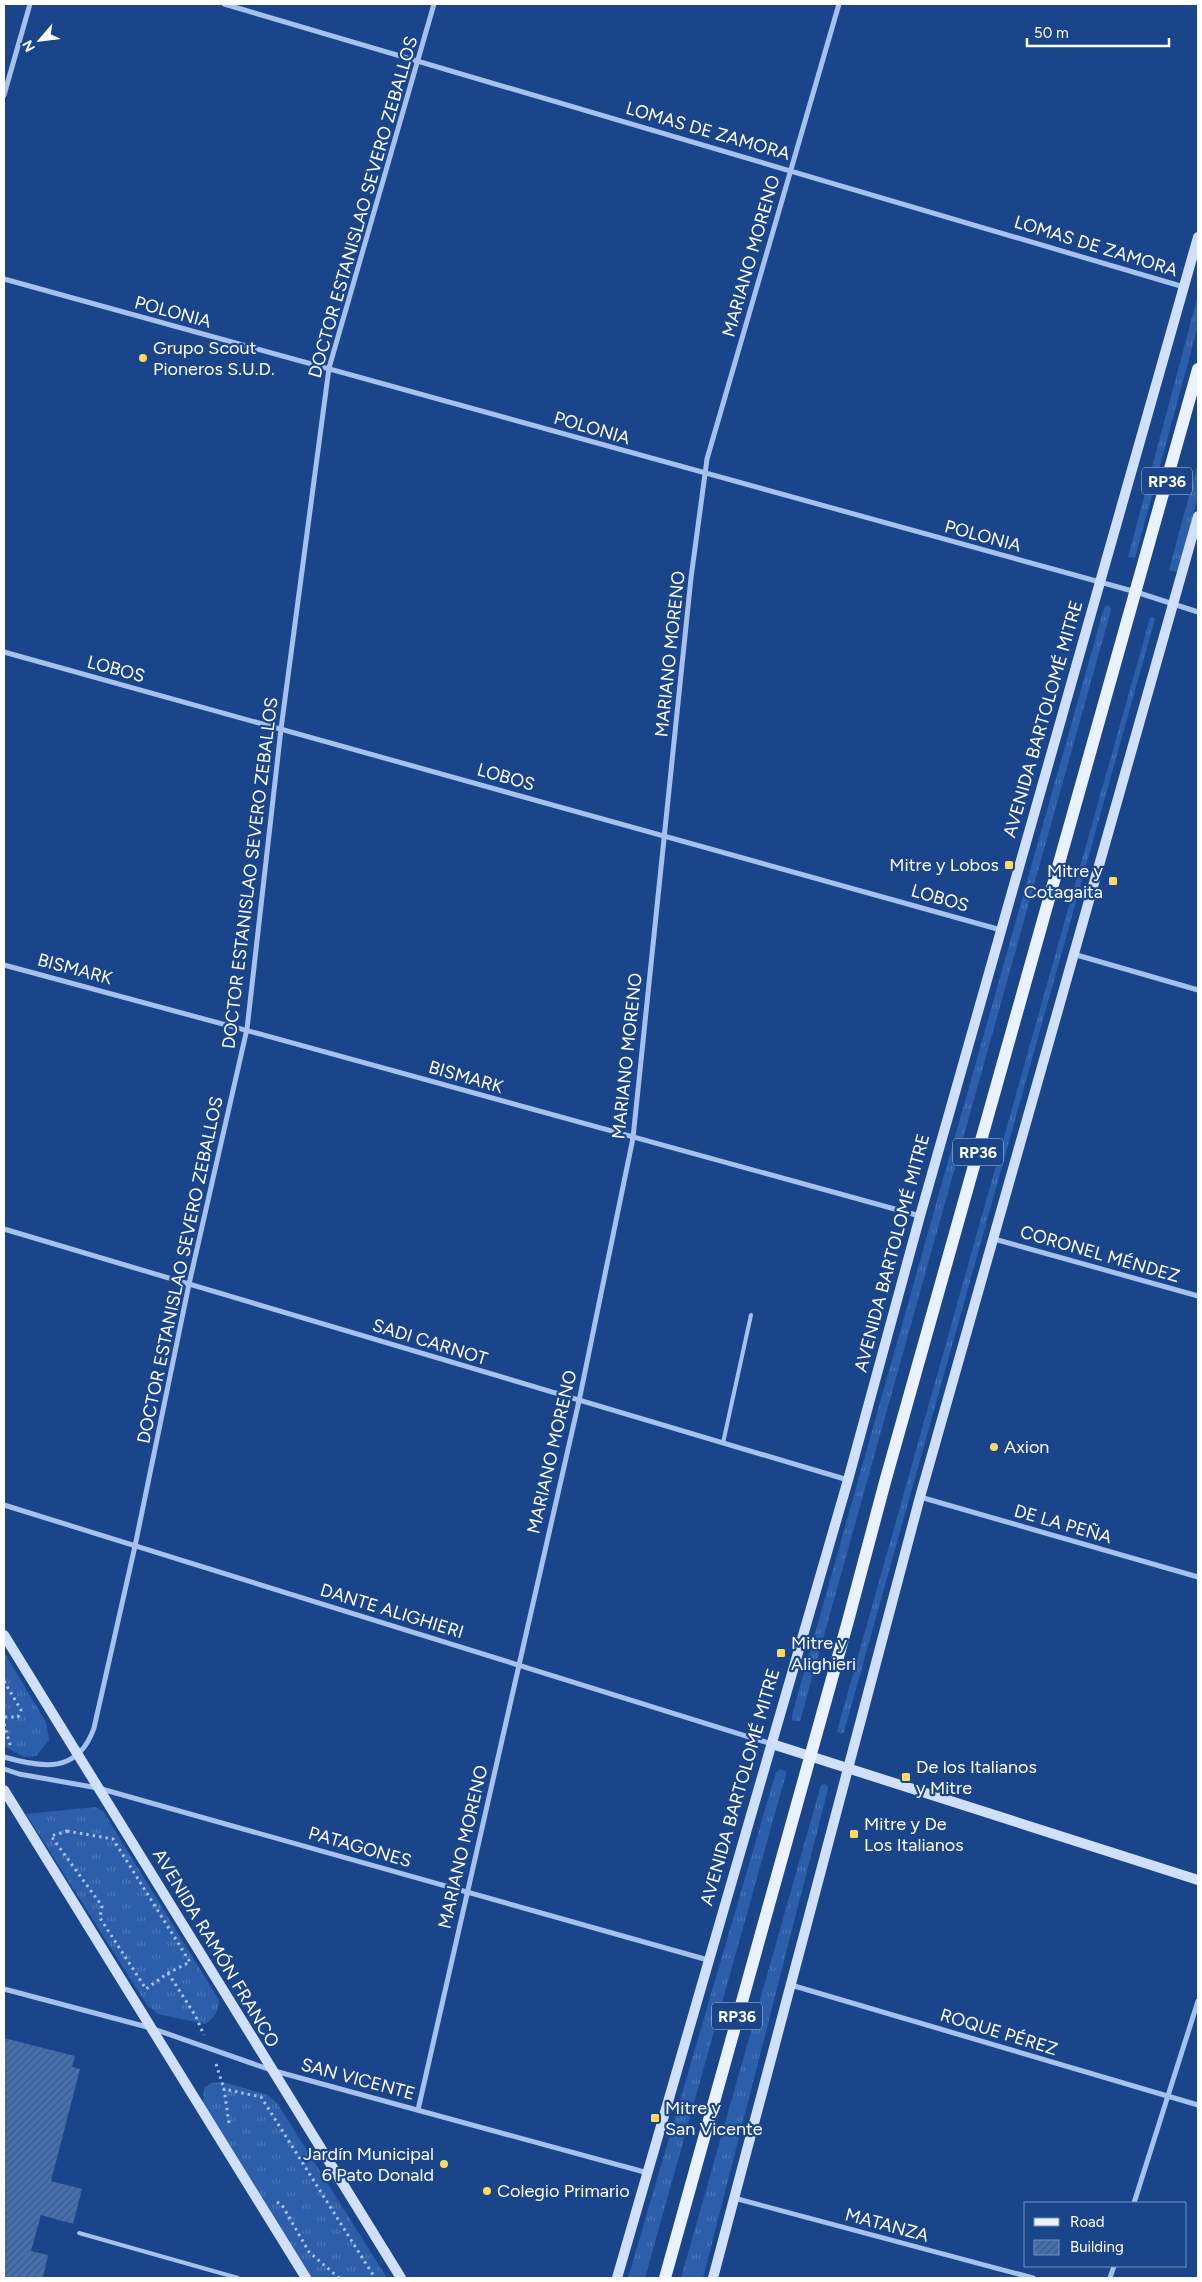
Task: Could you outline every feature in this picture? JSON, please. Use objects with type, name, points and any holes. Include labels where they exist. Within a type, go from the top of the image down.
[{"type":"main road","name":"RP36","points":[[665,2278],[848,1621],[884,1482],[1198,369]]},
{"type":"street","points":[[4,95],[30,4]]},
{"type":"street","name":"LOMAS DE ZAMORA","points":[[224,4],[790,169],[1184,287]]},
{"type":"street","name":"DOCTOR ESTANISLAO SEVERO ZEBALLOS","points":[[78,1755],[90,1738],[94,1728],[189,1284],[247,1029],[281,728],[328,368],[434,4]]},
{"type":"street","name":"MARIANO MORENO","points":[[418,2110],[579,1400],[633,1138],[704,474],[790,169],[839,4]]},
{"type":"street","name":"AVENIDA BARTOLOMÉ MITRE","points":[[617,2278],[649,2173],[708,1960],[848,1480],[920,1216],[1198,237]]},
{"type":"street","name":"POLONIA","points":[[4,280],[1136,592],[1198,612]]},
{"type":"street","points":[[713,2278],[920,1497],[994,1239],[1072,954],[1198,516]]},
{"type":"street","name":"LOBOS","points":[[4,652],[1001,930]]},
{"type":"street","points":[[1072,954],[1198,990]]},
{"type":"street","name":"BISMARK","points":[[4,965],[247,1029],[633,1138],[920,1216]]},
{"type":"street","name":"SADI CARNOT","points":[[4,1230],[848,1480]]},
{"type":"street","name":"CORONEL MÉNDEZ","points":[[994,1239],[1198,1296]]},
{"type":"street","name":"DE LA PEÑA","points":[[920,1497],[1198,1577]]},
{"type":"street","name":"DANTE ALIGHIERI","points":[[4,1505],[772,1744]]},
{"type":"street","name":"AVENIDA RAMÓN FRANCO","points":[[4,1635],[401,2278]]},
{"type":"street","points":[[772,1744],[1198,1880]]},
{"type":"street","points":[[4,1757],[45,1766],[56,1765],[78,1755]]},
{"type":"street","name":"PATAGONES","points":[[4,1769],[19,1774],[98,1788],[708,1960]]},
{"type":"street","points":[[4,1790],[306,2278]]},
{"type":"street","name":"ROQUE PÉREZ","points":[[791,1984],[1198,2105]]},
{"type":"street","name":"SAN VICENTE","points":[[4,1990],[151,2028],[271,2070],[649,2173]]},
{"type":"street","points":[[1134,2202],[1198,2001]]},
{"type":"street","name":"MATANZA","points":[[734,2197],[1033,2278]]},
{"type":"lane","points":[[723,1443],[751,1315]]},
{"type":"lane","points":[[79,2233],[238,2278]]},
{"type":"path","points":[[4,1681],[21,1710],[18,1718],[4,1717]]},
{"type":"path","points":[[67,1831],[113,1838],[190,1962],[168,1973],[146,1989],[100,1918],[102,1906],[51,1836],[67,1831]]},
{"type":"path","points":[[168,1973],[194,2015],[220,2072],[230,2131]]},
{"type":"path","points":[[224,2089],[260,2097],[375,2278]]},
{"type":"path","points":[[270,2197],[282,2205],[309,2252],[339,2278]]},
{"type":"green space","points":[[1198,295],[1198,326],[1135,558],[1128,557]]},
{"type":"green space","points":[[1198,463],[1198,496],[1178,572],[1169,570]]},
{"type":"green space","points":[[1107,605],[1110,606],[1111,610],[800,1721],[792,1721],[792,1715],[1104,608]]},
{"type":"green space","points":[[1153,617],[1155,619],[844,1732],[841,1734],[837,1731],[1150,618]]},
{"type":"green space","points":[[4,1652],[46,1722],[49,1740],[36,1756],[24,1757],[4,1746]]},
{"type":"green space","points":[[780,1769],[786,1771],[786,1774],[645,2278],[628,2278],[776,1772]]},
{"type":"green space","points":[[825,1784],[828,1786],[828,1789],[703,2278],[681,2278],[821,1785]]},
{"type":"green space","points":[[95,1807],[103,1811],[219,2000],[216,2014],[205,2024],[158,2014],[147,2005],[26,1814]]},
{"type":"green space","points":[[223,2082],[268,2095],[277,2103],[387,2278],[311,2278],[203,2106],[204,2088],[211,2083]]},
{"type":"building","points":[[4,2038],[75,2056],[72,2067],[80,2069],[51,2181],[82,2189],[73,2224],[41,2215],[31,2251],[48,2255],[43,2278],[4,2278]]},
{"type":"place","name":"Grupo Scout Pioneros S.U.D.","points":[[143,358]]},
{"type":"place","name":"Mitre y Lobos","points":[[1009,865]]},
{"type":"place","name":"Mitre y Cotagaita","points":[[1113,881]]},
{"type":"place","name":"Axion","points":[[994,1447]]},
{"type":"place","name":"Mitre y Alighieri","points":[[781,1653]]},
{"type":"place","name":"De los Italianos y Mitre","points":[[906,1777]]},
{"type":"place","name":"Mitre y De Los Italianos","points":[[854,1834]]},
{"type":"place","name":"Mitre y San Vicente","points":[[655,2118]]},
{"type":"place","name":"Jardín Municipal 6 Pato Donald","points":[[444,2164]]},
{"type":"place","name":"Colegio Primario","points":[[487,2191]]}]
